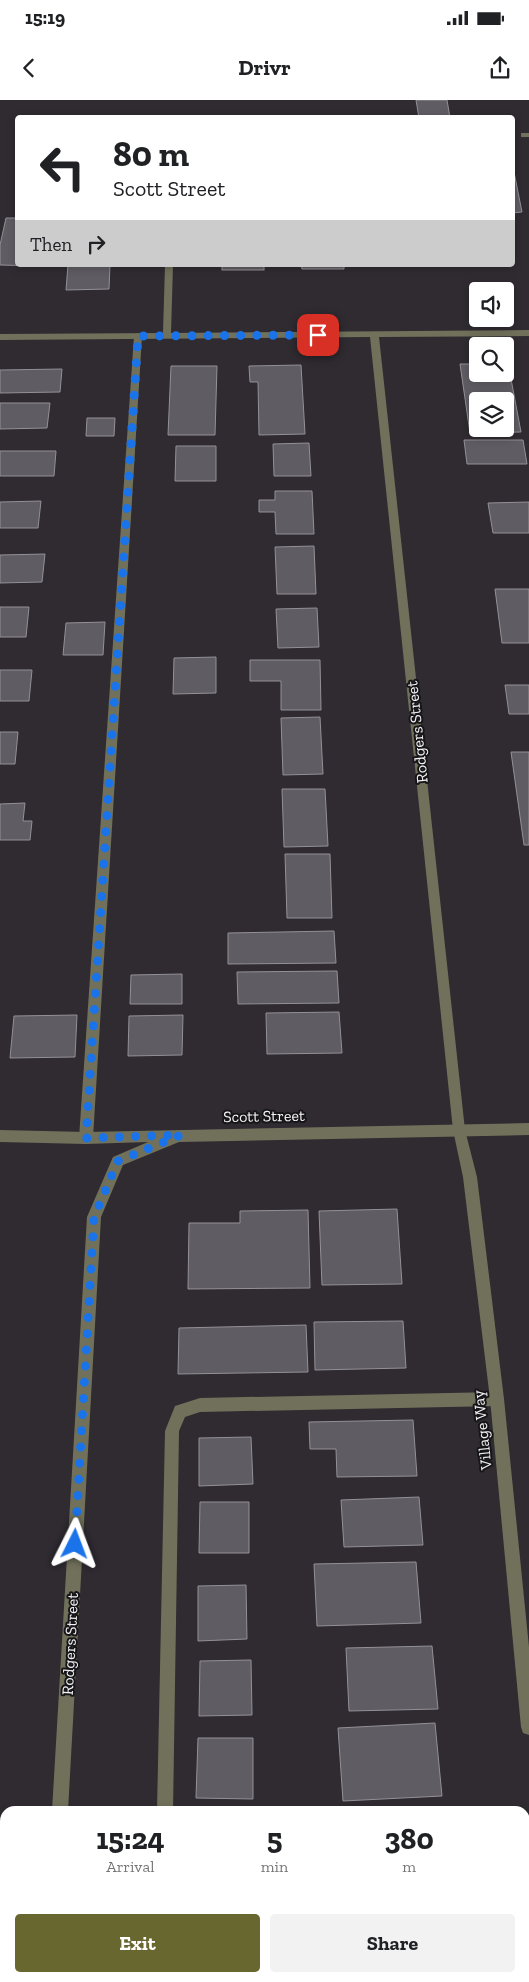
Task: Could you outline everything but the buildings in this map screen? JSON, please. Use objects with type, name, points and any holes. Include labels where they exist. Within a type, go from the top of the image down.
[{"type":"street","points":[[167,336],[169,267]]},
{"type":"street","points":[[0,337],[529,333]]},
{"type":"street","name":"Rodgers Street","points":[[374,334],[459,1130]]},
{"type":"street","points":[[86,1138],[138,336]]},
{"type":"street","name":"Scott Street","points":[[0,1136],[86,1138],[529,1129]]},
{"type":"street","name":"Village Way","points":[[459,1130],[470,1177],[496,1399],[529,1727]]},
{"type":"street","name":"Rodgers Street","points":[[60,1806],[94,1217],[118,1161],[181,1135]]},
{"type":"street","points":[[165,1806],[172,1431],[180,1411],[200,1405],[496,1399]]},
{"type":"route","points":[[75,1544],[94,1217],[118,1161],[181,1135],[86,1138],[138,336],[318,335]]}]
